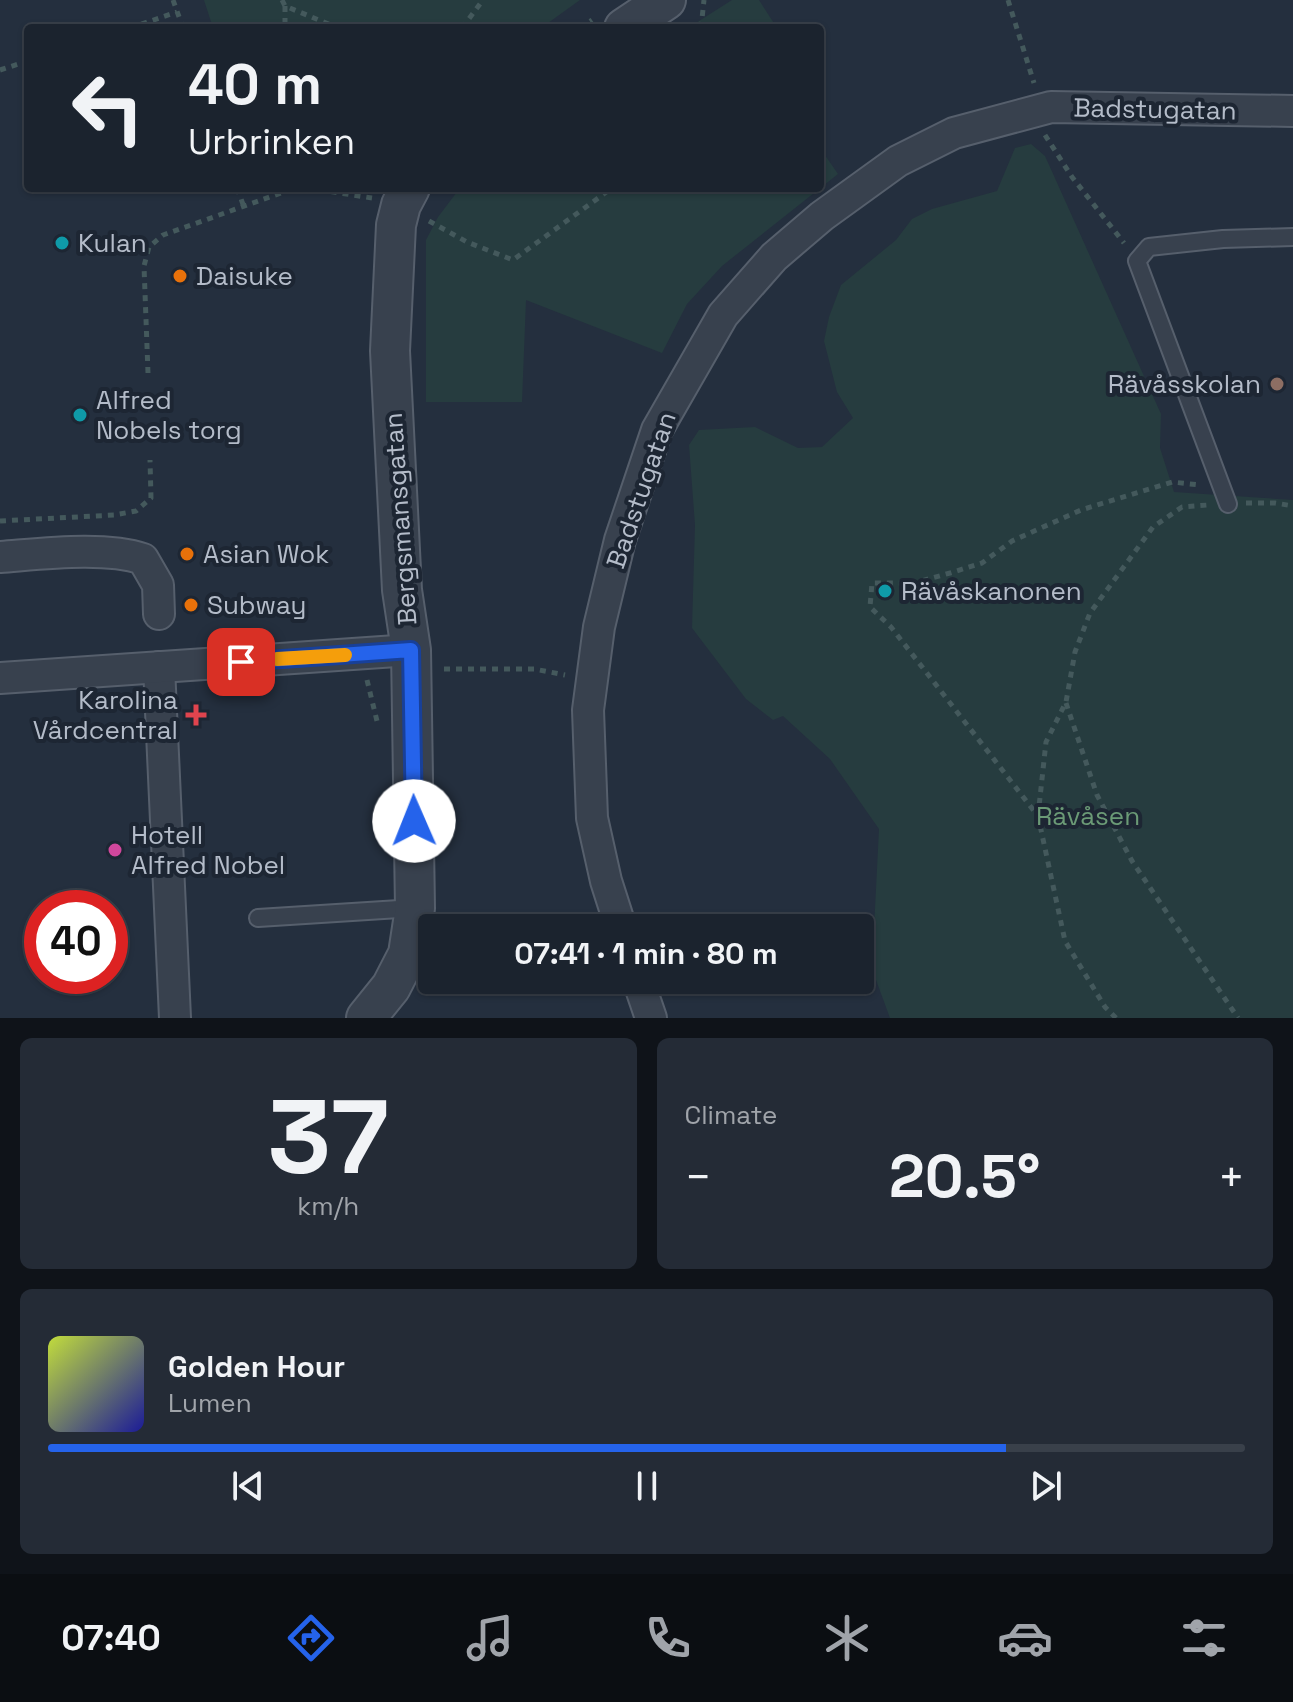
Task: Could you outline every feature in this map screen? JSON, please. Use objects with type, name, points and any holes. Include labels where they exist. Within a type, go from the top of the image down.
[{"type":"street","points":[[630,24],[666,0]]},
{"type":"street","name":"Badstugatan","points":[[617,914],[592,818],[588,710],[599,627],[620,540],[657,430],[723,315],[774,257],[822,216],[898,161],[954,133],[1051,107],[1293,111]]},
{"type":"street","name":"Bergsmansgatan","points":[[366,1018],[391,987],[408,954],[415,908],[411,659],[402,590],[390,351],[394,196]]},
{"type":"street","points":[[0,557],[61,553],[132,555],[143,559],[158,585],[159,614]]},
{"type":"street","points":[[0,678],[159,667],[411,659]]},
{"type":"street","points":[[159,667],[175,1018]]},
{"type":"street","points":[[643,994],[651,1018]]},
{"type":"lane","points":[[1228,504],[1137,261],[1149,247],[1223,239],[1293,237]]},
{"type":"lane","points":[[258,918],[415,908]]},
{"type":"path","points":[[173,0],[182,24]]},
{"type":"path","points":[[465,24],[483,0]]},
{"type":"path","points":[[701,24],[704,0]]},
{"type":"path","points":[[1008,0],[1032,72]]},
{"type":"path","points":[[285,24],[283,3],[329,24]]},
{"type":"path","points":[[142,24],[177,12]]},
{"type":"path","points":[[0,70],[24,62]]},
{"type":"path","points":[[1049,127],[1040,128],[1072,177],[1137,261]]},
{"type":"path","points":[[238,192],[244,207]]},
{"type":"path","points":[[148,373],[144,266],[149,247],[163,235],[284,192]]},
{"type":"path","points":[[350,192],[394,196],[467,242],[513,260],[606,192]]},
{"type":"path","points":[[0,521],[136,511],[151,498],[150,460]]},
{"type":"path","points":[[1038,816],[891,627],[870,607],[872,583],[914,583],[982,563],[1012,541],[1081,510],[1172,482],[1204,485],[1228,504]]},
{"type":"path","points":[[1116,1018],[1105,1007],[1065,941],[1038,816],[1046,742],[1066,702],[1075,652],[1090,613],[1153,527],[1182,507],[1275,503],[1293,506]]},
{"type":"path","points":[[411,659],[534,669],[564,675]]},
{"type":"path","points":[[1066,702],[1097,795],[1132,861],[1238,1018]]},
{"type":"green space","points":[[204,0],[580,0],[547,24],[212,24]]},
{"type":"green space","points":[[732,0],[759,0],[774,24],[694,24]]},
{"type":"green space","name":"Rävåsen","points":[[1031,144],[1045,156],[1161,414],[1160,448],[1174,492],[1293,500],[1293,1018],[890,1018],[874,974],[879,829],[830,759],[783,716],[773,720],[746,699],[692,628],[695,525],[689,445],[699,430],[755,427],[798,448],[822,447],[853,418],[837,392],[824,341],[841,285],[896,240],[912,219],[932,209],[997,191],[1015,148]]},
{"type":"green space","points":[[824,154],[838,174],[824,185]]},
{"type":"green space","points":[[457,192],[815,192],[722,266],[687,304],[662,353],[526,300],[522,402],[426,402],[426,240]]},
{"type":"slow traffic","points":[[277,659],[345,655]]},
{"type":"place","name":"Kulan","points":[[62,243]]},
{"type":"place","name":"Daisuke","points":[[180,276]]},
{"type":"place","name":"Rävåsskolan","points":[[1277,384]]},
{"type":"place","name":"Alfred Nobels torg","points":[[80,415]]},
{"type":"place","name":"Asian Wok","points":[[187,554]]},
{"type":"place","name":"Rävåskanonen","points":[[885,591]]},
{"type":"place","name":"Subway","points":[[191,605]]},
{"type":"place","name":"Karolina Vårdcentral","points":[[196,715]]},
{"type":"place","name":"Hotell Alfred Nobel","points":[[115,850]]},
{"type":"route","points":[[241,662],[411,650],[414,821]]}]
